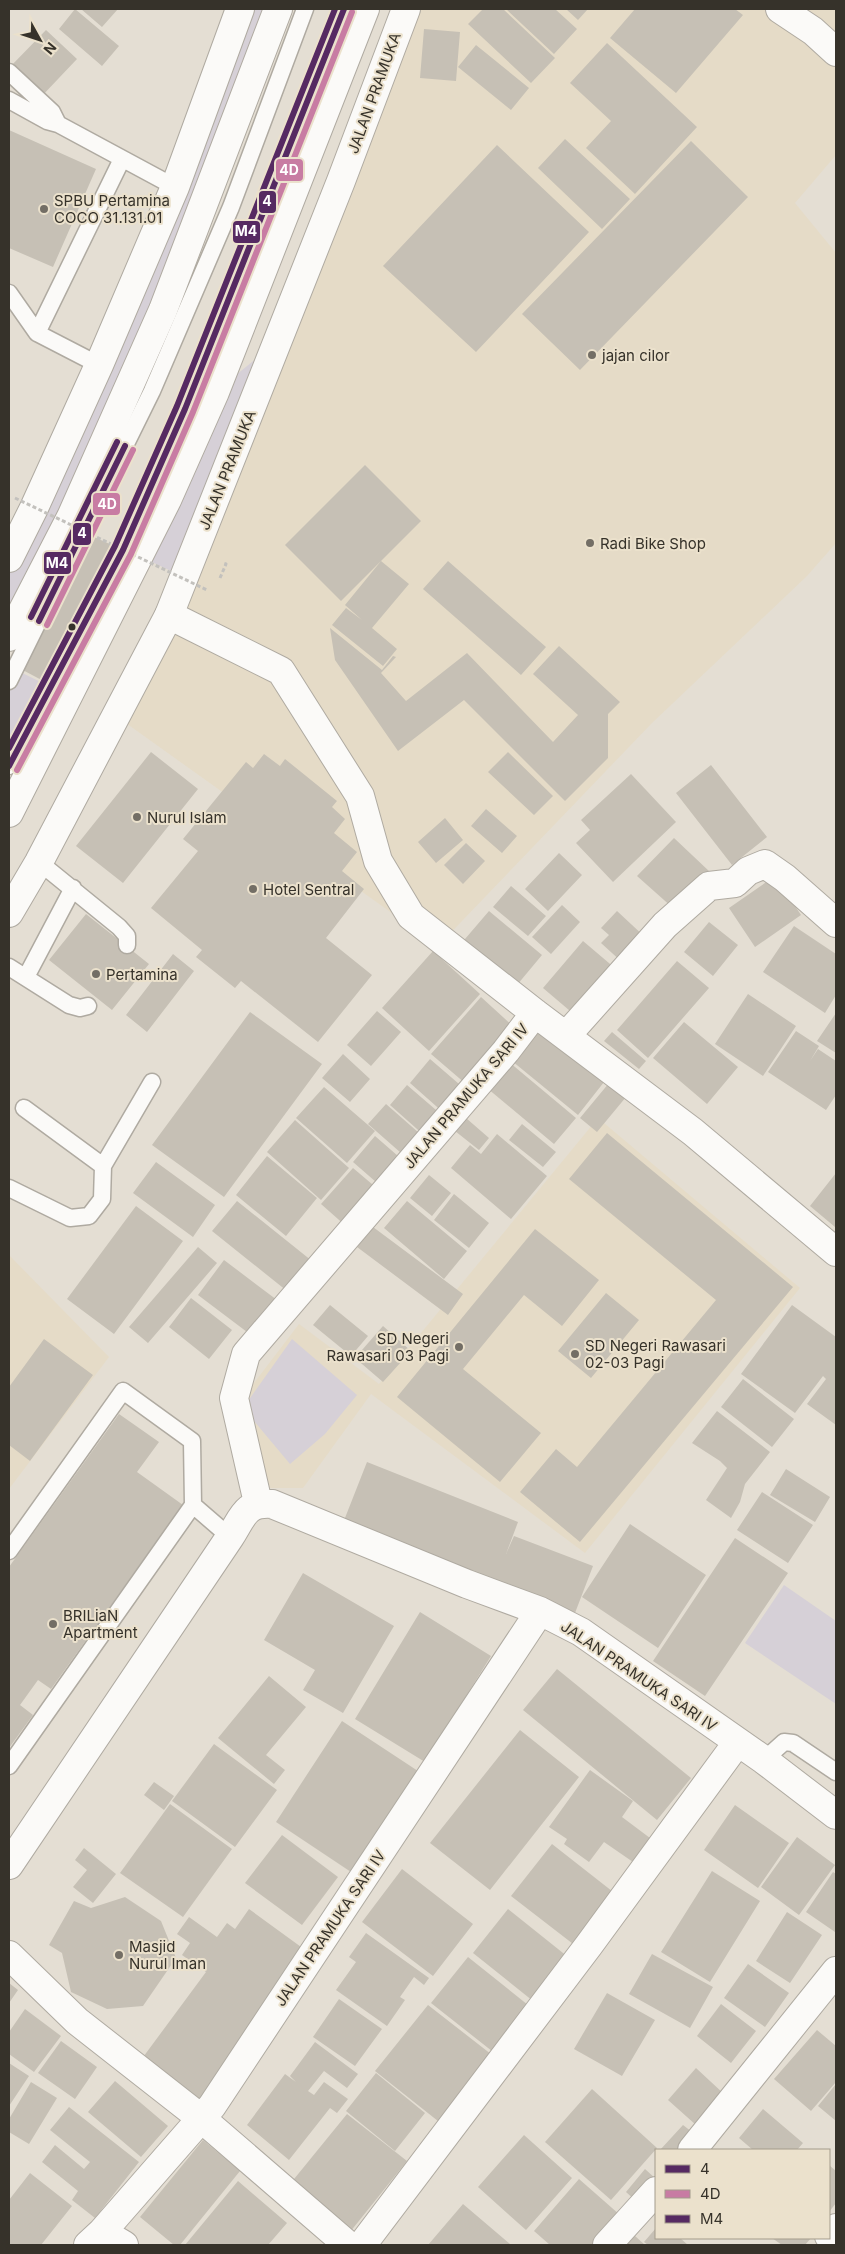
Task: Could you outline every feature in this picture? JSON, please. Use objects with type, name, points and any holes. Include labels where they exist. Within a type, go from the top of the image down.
[{"type":"street","points":[[9,558],[99,366],[175,187],[240,9]]},
{"type":"street","points":[[9,637],[71,517],[163,310],[278,9]]},
{"type":"street","points":[[9,813],[166,500],[215,392],[365,9]]},
{"type":"street","name":"JALAN PRAMUKA","points":[[9,913],[39,862],[169,615],[360,133],[406,9]]},
{"type":"street","points":[[780,9],[813,30],[836,52]]},
{"type":"street","points":[[295,188],[360,133]]},
{"type":"street","points":[[215,392],[279,340]]},
{"type":"street","points":[[169,615],[281,672],[360,796],[378,862],[411,916],[535,1013]]},
{"type":"street","points":[[566,1036],[665,925],[709,886],[735,883],[748,870],[765,864],[785,878],[836,923]]},
{"type":"street","name":"JALAN PRAMUKA SARI IV","points":[[836,1252],[693,1132],[535,1013],[506,1051],[246,1354],[234,1398],[258,1503],[272,1504],[467,1584],[540,1611],[581,1632],[737,1743],[764,1760],[836,1815]]},
{"type":"street","points":[[9,1865],[230,1537],[250,1508],[258,1503]]},
{"type":"street","name":"JALAN PRAMUKA SARI IV","points":[[105,2241],[202,2119],[540,1611]]},
{"type":"street","points":[[362,2245],[589,1945],[737,1743]]},
{"type":"street","points":[[9,1955],[77,2021],[202,2119],[348,2245]]},
{"type":"street","points":[[693,2149],[836,1972]]},
{"type":"street","points":[[607,2245],[655,2192]]},
{"type":"lane","points":[[9,681],[152,391],[231,207],[305,9]]},
{"type":"lane","points":[[9,766],[79,637],[127,541],[186,409],[344,9]]},
{"type":"lane","points":[[9,72],[52,112],[58,124]]},
{"type":"lane","points":[[9,100],[175,187]]},
{"type":"lane","points":[[37,333],[122,159]]},
{"type":"lane","points":[[9,293],[37,333],[99,366]]},
{"type":"lane","points":[[39,862],[119,927],[126,936],[127,945]]},
{"type":"lane","points":[[26,977],[73,888]]},
{"type":"lane","points":[[9,967],[69,1005],[80,1008],[88,1006]]},
{"type":"lane","points":[[9,1188],[70,1218],[89,1216],[102,1199],[103,1166],[152,1082]]},
{"type":"lane","points":[[24,1108],[103,1166]]},
{"type":"lane","points":[[9,1551],[123,1391],[192,1441],[193,1506],[9,1766]]},
{"type":"lane","points":[[193,1506],[230,1537]]},
{"type":"lane","points":[[764,1760],[784,1742],[793,1743],[836,1772]]},
{"type":"path","points":[[15,498],[207,590]]},
{"type":"shaded area","points":[[239,9],[278,9],[9,638],[9,558]]},
{"type":"shaded area","points":[[403,9],[836,9],[836,155],[795,203],[836,253],[836,543],[807,576],[652,723],[438,946],[116,716]]},
{"type":"shaded area","points":[[279,340],[184,577],[139,556],[215,392]]},
{"type":"shaded area","points":[[16,670],[49,686],[9,765],[9,685]]},
{"type":"shaded area","name":"SD Negeri Rawasari 02-03 Pagi","points":[[598,1118],[800,1288],[585,1553],[371,1394],[303,1488],[266,1488],[241,1400],[299,1324],[379,1384]]},
{"type":"shaded area","points":[[9,1255],[109,1357],[9,1489]]},
{"type":"shaded area","points":[[292,1339],[357,1395],[325,1434],[290,1464],[243,1408]]},
{"type":"shaded area","points":[[784,1585],[836,1621],[836,1704],[745,1643]]},
{"type":"building","points":[[75,9],[119,46],[102,66],[59,29]]},
{"type":"building","points":[[81,9],[118,9],[102,27]]},
{"type":"building","points":[[483,9],[503,9],[555,58],[531,83],[468,24]]},
{"type":"building","points":[[506,9],[555,9],[577,29],[554,54]]},
{"type":"building","points":[[566,9],[588,9],[578,20]]},
{"type":"building","points":[[635,9],[735,9],[743,15],[676,93],[610,38]]},
{"type":"building","points":[[424,29],[460,32],[456,81],[420,78]]},
{"type":"building","points":[[46,30],[77,59],[40,98],[9,68]]},
{"type":"building","points":[[607,43],[697,127],[635,194],[586,148],[611,121],[570,83]]},
{"type":"building","points":[[476,45],[529,88],[511,110],[458,67]]},
{"type":"building","name":"SPBU Pertamina COCO 31.131.01","points":[[9,130],[96,169],[53,267],[9,248]]},
{"type":"building","points":[[565,139],[630,199],[602,229],[538,168]]},
{"type":"building","points":[[691,141],[748,197],[580,370],[522,314]]},
{"type":"building","points":[[497,145],[589,232],[476,352],[383,266]]},
{"type":"building","points":[[365,465],[421,521],[341,601],[285,545]]},
{"type":"building","points":[[83,532],[123,550],[49,684],[19,668]]},
{"type":"building","points":[[381,561],[409,584],[372,628],[397,649],[383,666],[332,625],[346,608],[362,620],[345,605]]},
{"type":"building","points":[[448,561],[546,647],[521,675],[423,589]]},
{"type":"building","points":[[330,628],[382,670],[393,656],[396,657],[381,673],[406,701],[467,653],[553,742],[578,715],[533,674],[559,646],[620,702],[608,714],[608,758],[565,801],[464,700],[398,751],[335,660]]},
{"type":"building","name":"Nurul Islam","points":[[151,752],[198,789],[123,883],[76,846]]},
{"type":"building","points":[[508,752],[553,796],[534,815],[488,772]]},
{"type":"building","points":[[264,754],[280,766],[285,759],[337,801],[332,807],[345,819],[334,833],[357,852],[342,871],[364,889],[326,938],[372,975],[318,1042],[241,981],[235,988],[196,957],[202,950],[151,908],[198,851],[183,839],[246,762],[253,768]]},
{"type":"building","points":[[711,765],[767,837],[732,865],[676,793]]},
{"type":"building","points":[[631,774],[676,822],[613,882],[576,843],[590,830],[581,820]]},
{"type":"building","points":[[486,809],[517,836],[502,853],[471,826]]},
{"type":"building","points":[[445,818],[463,840],[436,863],[418,842]]},
{"type":"building","points":[[674,838],[710,872],[673,908],[637,876]]},
{"type":"building","points":[[466,843],[485,861],[463,884],[444,865]]},
{"type":"building","points":[[559,853],[582,875],[548,911],[525,889]]},
{"type":"building","points":[[775,876],[801,915],[755,947],[729,908]]},
{"type":"building","points":[[511,886],[546,916],[528,936],[493,907]]},
{"type":"building","points":[[562,905],[580,922],[551,954],[532,937]]},
{"type":"building","points":[[489,911],[542,955],[512,991],[459,946]]},
{"type":"building","points":[[617,911],[646,938],[623,963],[601,943],[609,935],[601,928]]},
{"type":"building","points":[[86,914],[149,964],[112,1010],[49,960]]},
{"type":"building","points":[[709,922],[738,945],[713,976],[684,952]]},
{"type":"building","points":[[794,926],[836,954],[836,995],[825,1013],[763,972]]},
{"type":"building","points":[[583,941],[616,969],[576,1016],[543,988]]},
{"type":"building","points":[[433,951],[480,994],[429,1051],[382,1008]]},
{"type":"building","points":[[173,954],[194,971],[147,1032],[126,1015]]},
{"type":"building","points":[[677,961],[709,988],[648,1058],[617,1030]]},
{"type":"building","points":[[748,994],[796,1026],[763,1076],[715,1044]]},
{"type":"building","points":[[481,997],[515,1028],[466,1084],[431,1054]]},
{"type":"building","points":[[377,1011],[401,1032],[371,1066],[347,1045]]},
{"type":"building","points":[[250,1012],[322,1064],[224,1197],[152,1145]]},
{"type":"building","points":[[836,1013],[836,1053],[817,1041]]},
{"type":"building","points":[[538,1020],[608,1077],[578,1115],[507,1057]]},
{"type":"building","points":[[684,1022],[738,1067],[707,1104],[653,1058]]},
{"type":"building","points":[[796,1031],[819,1046],[810,1061],[818,1049],[836,1061],[836,1095],[826,1110],[768,1072]]},
{"type":"building","points":[[612,1032],[646,1061],[639,1069],[604,1041]]},
{"type":"building","points":[[343,1054],[370,1079],[350,1102],[322,1078]]},
{"type":"building","points":[[430,1059],[466,1090],[445,1114],[410,1083]]},
{"type":"building","points":[[509,1062],[576,1118],[554,1144],[487,1088]]},
{"type":"building","points":[[614,1077],[631,1091],[597,1132],[580,1118]]},
{"type":"building","points":[[407,1085],[443,1116],[426,1137],[390,1105]]},
{"type":"building","points":[[324,1087],[375,1131],[347,1163],[296,1118]]},
{"type":"building","points":[[386,1104],[427,1140],[409,1160],[368,1124]]},
{"type":"building","points":[[466,1118],[489,1138],[479,1150],[455,1131]]},
{"type":"building","points":[[295,1120],[349,1168],[321,1200],[267,1152]]},
{"type":"building","points":[[522,1124],[556,1152],[543,1167],[509,1140]]},
{"type":"building","points":[[607,1133],[793,1287],[580,1542],[520,1492],[556,1449],[577,1467],[716,1300],[569,1179]]},
{"type":"building","points":[[497,1134],[547,1176],[511,1219],[451,1168],[470,1145],[481,1154]]},
{"type":"building","points":[[375,1136],[406,1163],[384,1189],[353,1162]]},
{"type":"building","points":[[267,1156],[317,1198],[286,1236],[236,1195]]},
{"type":"building","points":[[156,1162],[215,1205],[193,1237],[133,1193]]},
{"type":"building","points":[[353,1168],[379,1190],[347,1227],[321,1204]]},
{"type":"building","points":[[836,1173],[836,1225],[835,1227],[810,1206]]},
{"type":"building","points":[[429,1175],[451,1193],[432,1216],[410,1198]]},
{"type":"building","points":[[454,1194],[489,1223],[469,1248],[434,1220]]},
{"type":"building","points":[[237,1201],[312,1261],[287,1291],[212,1231]]},
{"type":"building","points":[[407,1201],[467,1251],[444,1279],[384,1228]]},
{"type":"building","points":[[136,1206],[183,1241],[114,1334],[67,1299]]},
{"type":"building","points":[[373,1227],[463,1294],[448,1315],[357,1247]]},
{"type":"building","name":"SD Negeri Rawasari 03 Pagi","points":[[535,1229],[599,1280],[562,1326],[524,1295],[463,1369],[541,1433],[500,1482],[397,1397]]},
{"type":"building","points":[[198,1247],[217,1263],[148,1343],[129,1327]]},
{"type":"building","points":[[224,1260],[277,1300],[251,1335],[198,1295]]},
{"type":"building","points":[[606,1293],[639,1320],[591,1378],[558,1351]]},
{"type":"building","points":[[191,1298],[232,1330],[209,1359],[169,1327]]},
{"type":"building","points":[[330,1305],[368,1336],[351,1356],[313,1325]]},
{"type":"building","points":[[792,1305],[836,1337],[836,1425],[807,1404],[826,1379],[823,1376],[795,1413],[741,1374]]},
{"type":"building","points":[[383,1326],[411,1351],[383,1382],[355,1358]]},
{"type":"building","points":[[44,1339],[93,1375],[30,1461],[9,1445],[9,1387]]},
{"type":"building","points":[[743,1379],[794,1419],[772,1447],[721,1407]]},
{"type":"building","points":[[717,1411],[770,1452],[745,1484],[740,1502],[731,1518],[706,1500],[727,1468],[720,1461],[692,1443]]},
{"type":"building","name":"BRILiaN Apartment","points":[[119,1414],[159,1442],[137,1472],[183,1505],[51,1689],[38,1680],[20,1705],[33,1715],[9,1748],[9,1567]]},
{"type":"building","points":[[367,1462],[518,1522],[506,1554],[514,1536],[593,1566],[575,1613],[343,1523]]},
{"type":"building","points":[[786,1469],[830,1497],[815,1522],[770,1495]]},
{"type":"building","points":[[762,1492],[813,1525],[788,1563],[737,1530]]},
{"type":"building","points":[[630,1524],[706,1575],[658,1648],[582,1597]]},
{"type":"building","points":[[735,1538],[788,1573],[705,1696],[653,1661]]},
{"type":"building","points":[[303,1573],[394,1626],[343,1713],[303,1690],[315,1670],[264,1640]]},
{"type":"building","points":[[420,1612],[491,1656],[425,1762],[355,1719]]},
{"type":"building","points":[[557,1669],[691,1778],[657,1820],[523,1710]]},
{"type":"building","points":[[269,1676],[306,1707],[266,1755],[285,1770],[274,1784],[218,1738]]},
{"type":"building","points":[[342,1721],[421,1773],[354,1874],[276,1822]]},
{"type":"building","points":[[520,1730],[579,1777],[490,1890],[430,1843]]},
{"type":"building","points":[[214,1744],[277,1790],[235,1847],[172,1801]]},
{"type":"building","points":[[590,1770],[633,1801],[622,1817],[650,1838],[633,1862],[604,1842],[589,1862],[564,1844],[567,1839],[549,1827]]},
{"type":"building","points":[[154,1782],[174,1796],[164,1810],[144,1795]]},
{"type":"building","points":[[170,1804],[232,1849],[183,1917],[120,1873]]},
{"type":"building","points":[[735,1805],[789,1843],[758,1888],[704,1850]]},
{"type":"building","points":[[282,1835],[338,1877],[302,1925],[245,1883]]},
{"type":"building","points":[[797,1837],[835,1865],[799,1915],[761,1887]]},
{"type":"building","points":[[552,1844],[617,1895],[577,1947],[511,1896]]},
{"type":"building","points":[[84,1848],[116,1874],[93,1903],[73,1887],[87,1870],[75,1860]]},
{"type":"building","points":[[402,1869],[473,1924],[433,1976],[362,1922]]},
{"type":"building","points":[[712,1871],[760,1901],[710,1982],[661,1952]]},
{"type":"building","points":[[833,1872],[836,1874],[835,1932],[806,1912]]},
{"type":"building","name":"Masjid Nurul Iman","points":[[125,1897],[161,1921],[176,1958],[143,2006],[107,2009],[71,1992],[62,1953],[49,1945],[74,1901],[91,1908]]},
{"type":"building","points":[[249,1909],[308,1952],[201,2109],[138,2064],[206,1972],[182,1955],[190,1943],[177,1934],[189,1917],[217,1937],[227,1923],[235,1929]]},
{"type":"building","points":[[508,1909],[573,1961],[538,2005],[473,1953]]},
{"type":"building","points":[[787,1912],[822,1935],[790,1983],[756,1961]]},
{"type":"building","points":[[366,1933],[429,1978],[424,1985],[414,1977],[400,1997],[405,2000],[387,2026],[336,1990],[356,1962],[349,1957]]},
{"type":"building","points":[[652,1954],[713,1987],[690,2028],[629,1994]]},
{"type":"building","points":[[468,1957],[533,2009],[497,2055],[431,2003]]},
{"type":"building","points":[[748,1964],[789,1993],[765,2027],[724,1998]]},
{"type":"building","points":[[9,1983],[18,1990],[9,2003]]},
{"type":"building","points":[[607,1993],[655,2020],[622,2076],[574,2049]]},
{"type":"building","points":[[339,1999],[382,2029],[355,2066],[313,2037]]},
{"type":"building","points":[[721,2004],[756,2031],[731,2063],[697,2036]]},
{"type":"building","points":[[428,2005],[496,2058],[443,2125],[375,2071]]},
{"type":"building","points":[[25,2009],[61,2036],[34,2072],[9,2054],[9,2032]]},
{"type":"building","points":[[817,2030],[836,2046],[836,2082],[811,2111],[774,2079]]},
{"type":"building","points":[[61,2041],[97,2067],[75,2099],[38,2073]]},
{"type":"building","points":[[315,2042],[358,2074],[347,2088],[324,2071],[308,2091],[314,2095],[324,2082],[348,2099],[337,2113],[330,2108],[289,2160],[247,2125],[285,2074],[296,2082],[290,2076]]},
{"type":"building","points":[[9,2063],[29,2076],[9,2106]]},
{"type":"building","points":[[696,2068],[724,2094],[696,2125],[668,2100]]},
{"type":"building","points":[[376,2073],[425,2113],[395,2151],[346,2111]]},
{"type":"building","points":[[115,2081],[168,2126],[141,2157],[88,2112]]},
{"type":"building","points":[[31,2082],[57,2098],[29,2144],[9,2132],[9,2119]]},
{"type":"building","points":[[836,2084],[836,2121],[818,2106]]},
{"type":"building","points":[[592,2089],[657,2148],[611,2200],[545,2142]]},
{"type":"building","points":[[69,2107],[139,2162],[95,2218],[72,2200],[78,2191],[42,2162],[55,2145],[84,2169],[90,2162],[50,2130]]},
{"type":"building","points":[[763,2109],[803,2143],[798,2149],[752,2149],[739,2138]]},
{"type":"building","points":[[347,2114],[407,2161],[350,2232],[290,2184]]},
{"type":"building","points":[[683,2125],[692,2132],[677,2149],[661,2149]]},
{"type":"building","points":[[524,2135],[572,2178],[526,2230],[478,2187]]},
{"type":"building","points":[[203,2140],[240,2171],[180,2245],[174,2245],[140,2217]]},
{"type":"building","points":[[830,2166],[836,2171],[836,2203],[830,2211]]},
{"type":"building","points":[[645,2169],[655,2178],[637,2202],[626,2192]]},
{"type":"building","points":[[30,2173],[72,2206],[41,2245],[9,2245],[9,2200]]},
{"type":"building","points":[[579,2179],[628,2222],[607,2245],[550,2245],[534,2231]]},
{"type":"building","points":[[238,2181],[287,2223],[268,2245],[185,2245]]},
{"type":"building","points":[[463,2204],[510,2244],[428,2245]]},
{"type":"building","points":[[655,2229],[655,2239],[681,2239],[688,2245],[648,2245],[644,2242]]},
{"type":"building","points":[[635,2236],[645,2245],[626,2245]]},
{"type":"building","points":[[773,2239],[810,2239],[805,2245],[782,2245]]},
{"type":"transit line","name":"M4","points":[[9,748],[115,546],[177,406],[335,9]]},
{"type":"transit line","name":"4","points":[[9,766],[123,550],[185,409],[344,9]]},
{"type":"transit line","name":"4D","points":[[17,770],[131,554],[193,412],[352,12]]},
{"type":"transit line","name":"M4","points":[[31,617],[117,442]]},
{"type":"transit line","name":"4","points":[[39,621],[125,446]]},
{"type":"transit line","name":"4D","points":[[47,625],[133,450]]},
{"type":"place","name":"SPBU Pertamina COCO 31.131.01","points":[[44,209]]},
{"type":"place","name":"jajan cilor","points":[[592,355]]},
{"type":"place","name":"Radi Bike Shop","points":[[590,543]]},
{"type":"place","name":"Nurul Islam","points":[[137,817]]},
{"type":"place","name":"Hotel Sentral","points":[[253,889]]},
{"type":"place","name":"Pertamina","points":[[96,974]]},
{"type":"place","name":"SD Negeri Rawasari 03 Pagi","points":[[459,1347]]},
{"type":"place","name":"SD Negeri Rawasari 02-03 Pagi","points":[[575,1354]]},
{"type":"place","name":"BRILiaN Apartment","points":[[53,1624]]},
{"type":"place","name":"Masjid Nurul Iman","points":[[119,1955]]}]
